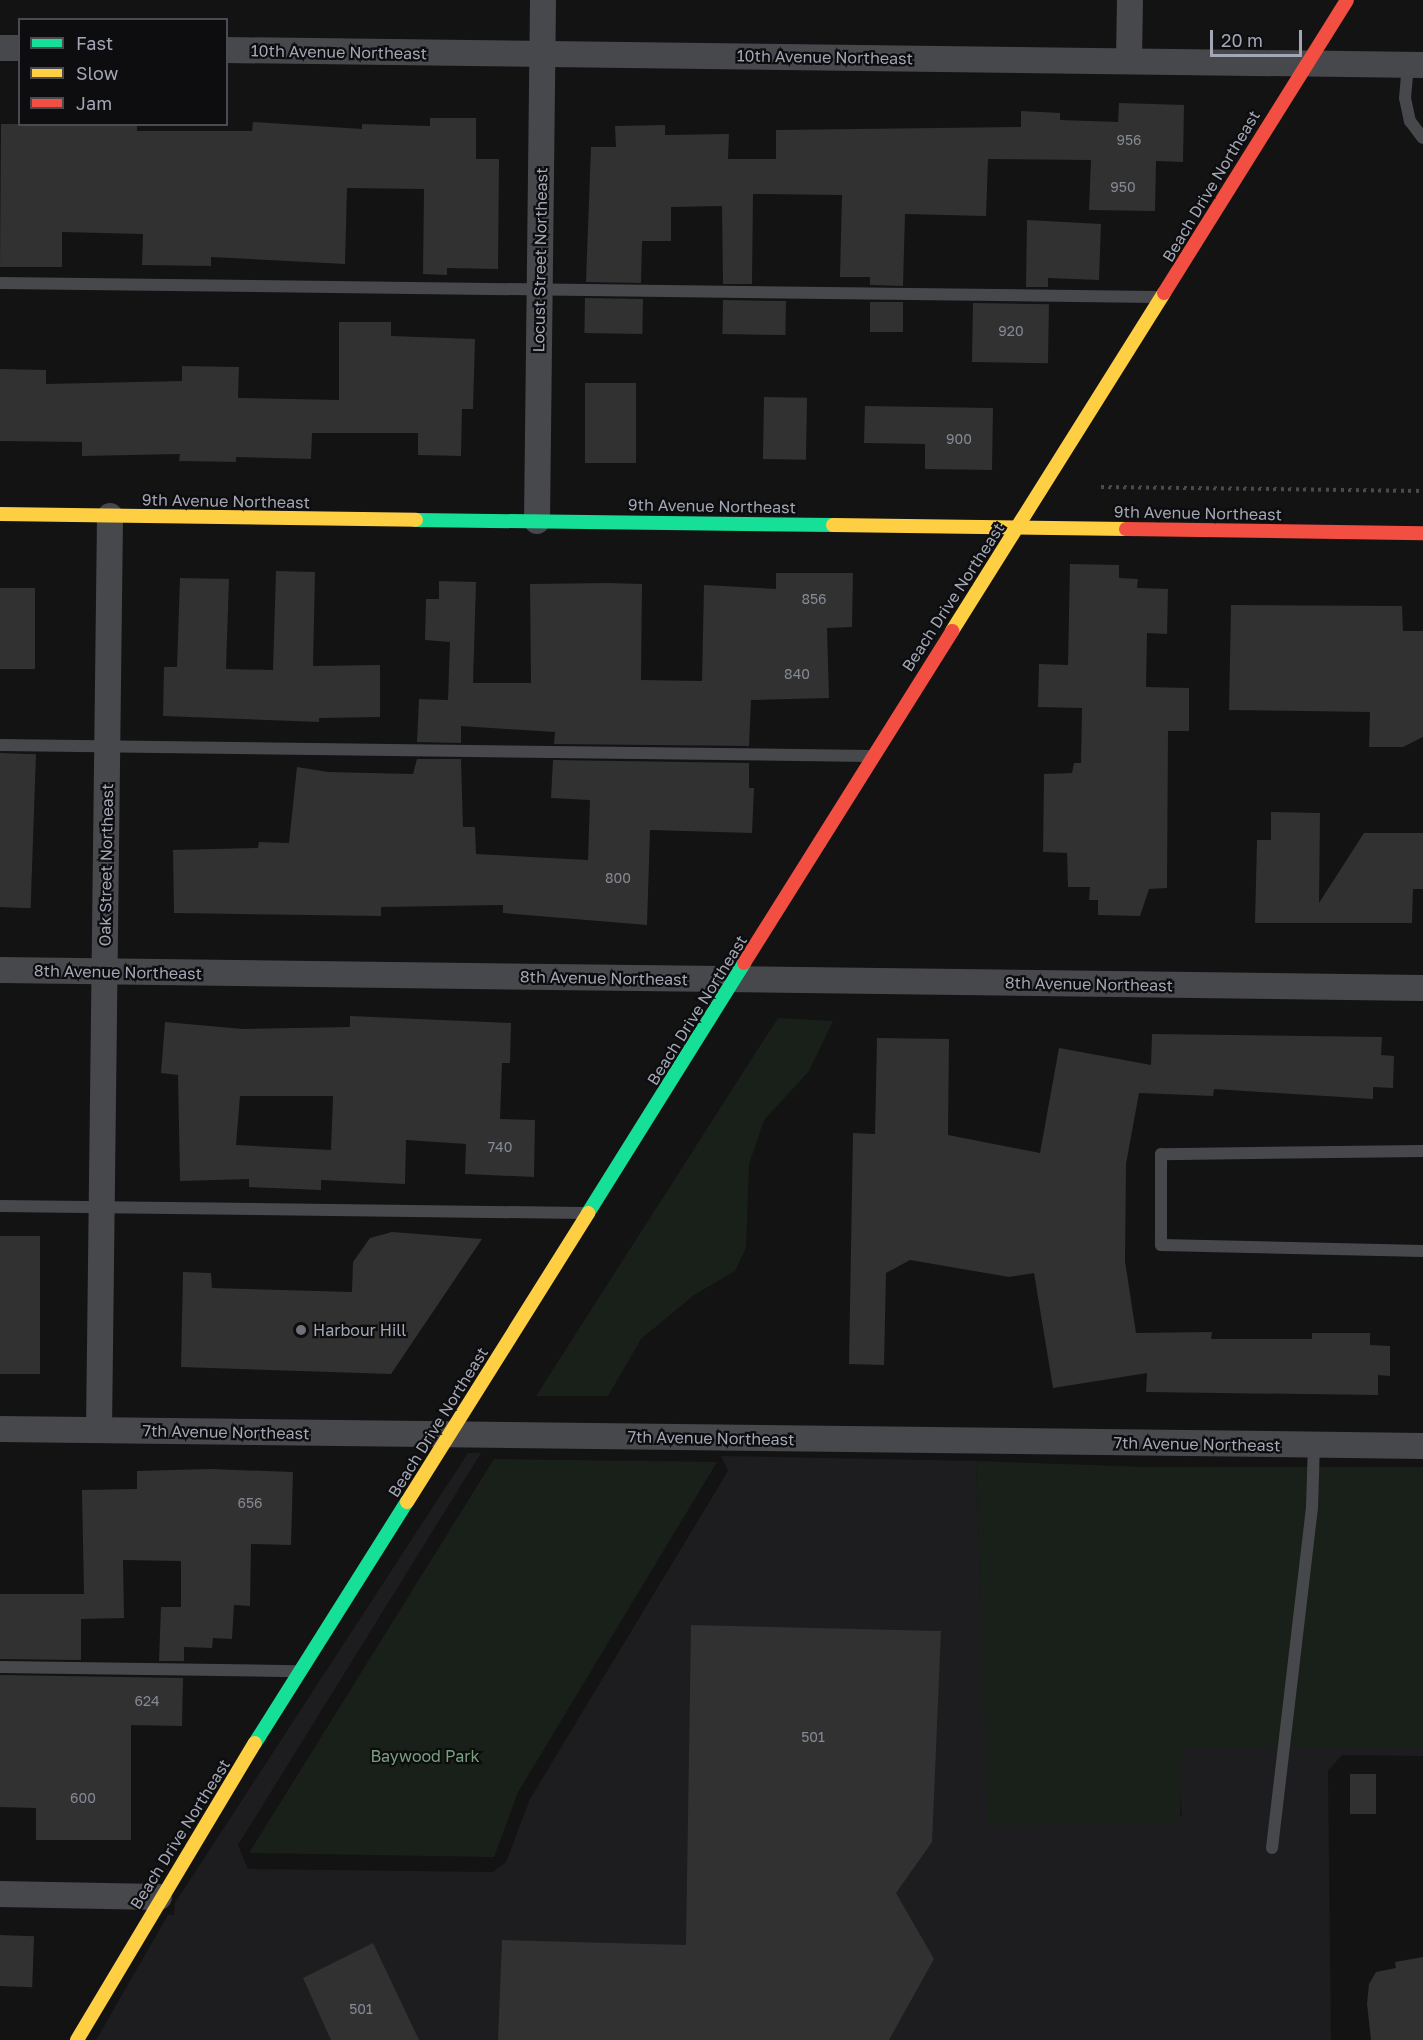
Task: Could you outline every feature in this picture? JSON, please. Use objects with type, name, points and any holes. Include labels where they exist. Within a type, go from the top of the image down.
[{"type":"street","name":"Locust Street Northeast","points":[[537,521],[543,0]]},
{"type":"street","points":[[1129,61],[1130,0]]},
{"type":"street","name":"Beach Drive Northeast","points":[[77,2040],[159,1897],[303,1671],[587,1213],[737,979],[872,756],[1163,297],[1347,0]]},
{"type":"street","points":[[0,48],[18,48]]},
{"type":"street","name":"10th Avenue Northeast","points":[[228,50],[1415,64]]},
{"type":"street","name":"9th Avenue Northeast","points":[[0,514],[1423,533]]},
{"type":"street","name":"Oak Street Northeast","points":[[99,1430],[110,516]]},
{"type":"street","name":"8th Avenue Northeast","points":[[0,970],[1423,988]]},
{"type":"street","name":"7th Avenue Northeast","points":[[0,1429],[1423,1446]]},
{"type":"street","points":[[0,1894],[159,1897]]},
{"type":"lane","points":[[1415,64],[1405,98],[1410,121],[1423,138]]},
{"type":"lane","points":[[0,283],[1163,297]]},
{"type":"lane","points":[[0,746],[872,756]]},
{"type":"lane","points":[[1423,1151],[1161,1154],[1161,1245],[1423,1251]]},
{"type":"lane","points":[[0,1206],[587,1213]]},
{"type":"lane","points":[[1272,1848],[1312,1507],[1314,1445]]},
{"type":"lane","points":[[0,1667],[303,1671]]},
{"type":"path","points":[[1101,487],[1423,491]]},
{"type":"shaded area","points":[[468,1453],[481,1453],[238,1845],[248,1869],[493,1872],[506,1862],[530,1799],[728,1471],[721,1456],[976,1461],[989,1826],[1182,1816],[1176,1747],[1423,1747],[1423,1756],[1342,1755],[1328,1771],[1331,2040],[96,2040],[168,1915],[174,1915],[175,1903]]},
{"type":"green space","points":[[778,1018],[833,1021],[809,1071],[764,1120],[749,1164],[746,1248],[735,1271],[694,1295],[641,1339],[608,1396],[536,1396]]},
{"type":"green space","name":"Baywood Park","points":[[494,1459],[717,1462],[518,1792],[494,1857],[249,1853]]},
{"type":"green space","points":[[976,1461],[1146,1467],[1423,1467],[1423,1747],[1182,1747],[1180,1822],[988,1826]]},
{"type":"building","points":[[1119,103],[1184,105],[1183,162],[1156,161],[1155,211],[1089,210],[1091,160],[988,159],[986,216],[905,214],[903,286],[870,285],[870,277],[840,277],[842,195],[753,194],[752,284],[723,284],[722,206],[671,207],[671,241],[642,241],[641,283],[586,282],[591,147],[616,147],[615,126],[665,125],[665,135],[729,134],[728,159],[776,159],[776,130],[1021,127],[1021,111],[1060,113],[1060,120],[1118,122]]},
{"type":"building","points":[[430,118],[476,118],[476,159],[499,159],[498,269],[447,268],[447,275],[423,274],[424,189],[347,188],[345,264],[211,257],[211,266],[142,265],[143,234],[62,232],[62,267],[0,267],[1,124],[137,126],[137,131],[252,131],[253,122],[362,129],[362,124],[430,126]]},
{"type":"building","points":[[1027,220],[1101,224],[1099,280],[1048,278],[1048,287],[1026,287]]},
{"type":"building","points":[[585,298],[643,299],[642,334],[584,333]]},
{"type":"building","points":[[723,300],[786,301],[785,335],[722,334]]},
{"type":"building","points":[[870,302],[903,302],[903,332],[870,332]]},
{"type":"building","points":[[973,303],[1049,304],[1048,363],[972,362]]},
{"type":"building","points":[[339,322],[391,322],[391,336],[475,339],[473,409],[462,409],[461,456],[418,455],[418,433],[312,433],[311,459],[236,457],[236,462],[179,461],[180,454],[82,456],[82,442],[0,441],[0,369],[46,370],[46,384],[182,381],[182,366],[239,367],[238,398],[339,400]]},
{"type":"building","points":[[585,383],[636,383],[636,463],[585,463]]},
{"type":"building","points":[[764,397],[807,398],[806,460],[763,459]]},
{"type":"building","points":[[865,406],[993,408],[992,470],[925,469],[925,444],[864,443]]},
{"type":"building","points":[[1070,564],[1119,565],[1119,578],[1138,579],[1137,588],[1168,589],[1167,634],[1147,633],[1146,687],[1189,688],[1189,731],[1168,731],[1167,888],[1149,889],[1140,916],[1098,915],[1098,900],[1089,900],[1090,887],[1068,887],[1067,853],[1043,852],[1044,774],[1072,773],[1074,763],[1081,763],[1082,708],[1038,707],[1039,664],[1068,665]]},
{"type":"building","points":[[276,571],[315,572],[313,666],[380,665],[380,717],[319,718],[319,722],[163,716],[164,667],[177,667],[180,578],[229,579],[226,669],[273,670]]},
{"type":"building","points":[[776,573],[853,573],[852,627],[827,628],[829,698],[751,700],[749,746],[554,744],[555,732],[461,726],[461,743],[417,742],[419,699],[448,700],[450,642],[425,640],[426,599],[439,599],[439,581],[476,582],[473,683],[531,683],[530,584],[608,583],[642,584],[641,680],[702,681],[704,585],[776,589]]},
{"type":"building","points":[[0,588],[35,588],[35,669],[0,669]]},
{"type":"building","points":[[1231,605],[1402,606],[1403,631],[1423,631],[1423,737],[1403,747],[1369,747],[1370,712],[1229,710]]},
{"type":"building","points":[[0,753],[36,754],[31,908],[0,907]]},
{"type":"building","points":[[417,759],[461,759],[463,827],[475,827],[476,854],[588,860],[590,800],[551,798],[553,760],[749,763],[749,788],[754,788],[752,833],[650,830],[647,925],[503,913],[503,905],[381,907],[381,916],[174,913],[173,850],[258,848],[259,842],[289,843],[297,767],[328,772],[413,774]]},
{"type":"building","points":[[1271,812],[1320,813],[1319,903],[1364,833],[1423,833],[1423,889],[1413,889],[1412,923],[1255,923],[1257,840],[1271,840]]},
{"type":"building","points":[[350,1016],[511,1023],[510,1063],[502,1063],[500,1119],[535,1120],[534,1177],[465,1174],[466,1144],[406,1140],[405,1184],[321,1180],[321,1190],[249,1187],[249,1179],[180,1181],[178,1075],[161,1073],[165,1022],[243,1029],[350,1027]],"holes":[[[240,1096],[333,1096],[331,1150],[236,1145]]]},
{"type":"building","points":[[1152,1034],[1382,1037],[1381,1055],[1394,1056],[1393,1088],[1373,1087],[1373,1099],[1214,1089],[1213,1096],[1139,1093],[1126,1164],[1125,1261],[1136,1333],[1212,1332],[1211,1339],[1312,1339],[1312,1333],[1370,1333],[1370,1345],[1390,1346],[1390,1376],[1378,1375],[1378,1395],[1146,1392],[1147,1373],[1053,1388],[1034,1273],[1009,1277],[910,1260],[886,1273],[884,1365],[849,1364],[853,1133],[875,1134],[877,1038],[949,1039],[948,1135],[1040,1153],[1059,1048],[1151,1065]]},
{"type":"building","name":"Harbour Hill","points":[[392,1232],[482,1239],[391,1374],[181,1367],[183,1272],[211,1273],[212,1288],[352,1292],[353,1262],[370,1238]]},
{"type":"building","points":[[0,1236],[40,1236],[40,1374],[0,1374]]},
{"type":"building","points":[[210,1469],[293,1472],[291,1545],[251,1544],[250,1606],[234,1605],[232,1639],[213,1638],[212,1648],[184,1647],[184,1661],[159,1661],[161,1607],[181,1607],[181,1561],[123,1560],[124,1618],[81,1619],[81,1660],[0,1659],[0,1594],[84,1594],[82,1490],[137,1489],[137,1471]]},
{"type":"building","points":[[691,1625],[941,1631],[932,1842],[896,1893],[934,1959],[889,2040],[498,2040],[502,1940],[686,1945]]},
{"type":"building","points":[[0,1675],[183,1678],[182,1726],[131,1725],[131,1840],[36,1840],[36,1808],[0,1807]]},
{"type":"building","points":[[1350,1774],[1376,1774],[1376,1814],[1350,1814]]},
{"type":"building","points":[[0,1935],[34,1936],[32,1987],[0,1986]]},
{"type":"building","points":[[373,1943],[419,2040],[331,2040],[303,1978]]},
{"type":"building","points":[[1423,1957],[1423,2040],[1371,2040],[1367,2004],[1369,1984],[1376,1972],[1396,1968],[1395,1962]]},
{"type":"traffic: fast","points":[[416,520],[833,525]]},
{"type":"traffic: fast","points":[[588,1213],[744,963]]},
{"type":"traffic: fast","points":[[255,1743],[407,1502]]},
{"type":"traffic: slow","points":[[952,631],[1164,293]]},
{"type":"traffic: slow","points":[[0,514],[416,520]]},
{"type":"traffic: slow","points":[[833,525],[1126,529]]},
{"type":"traffic: slow","points":[[407,1502],[588,1213]]},
{"type":"traffic: slow","points":[[77,2040],[255,1743]]},
{"type":"traffic: jam","points":[[1164,293],[1347,0]]},
{"type":"traffic: jam","points":[[1126,529],[1423,533]]},
{"type":"traffic: jam","points":[[744,963],[952,631]]},
{"type":"place","name":"Harbour Hill","points":[[301,1330]]}]
